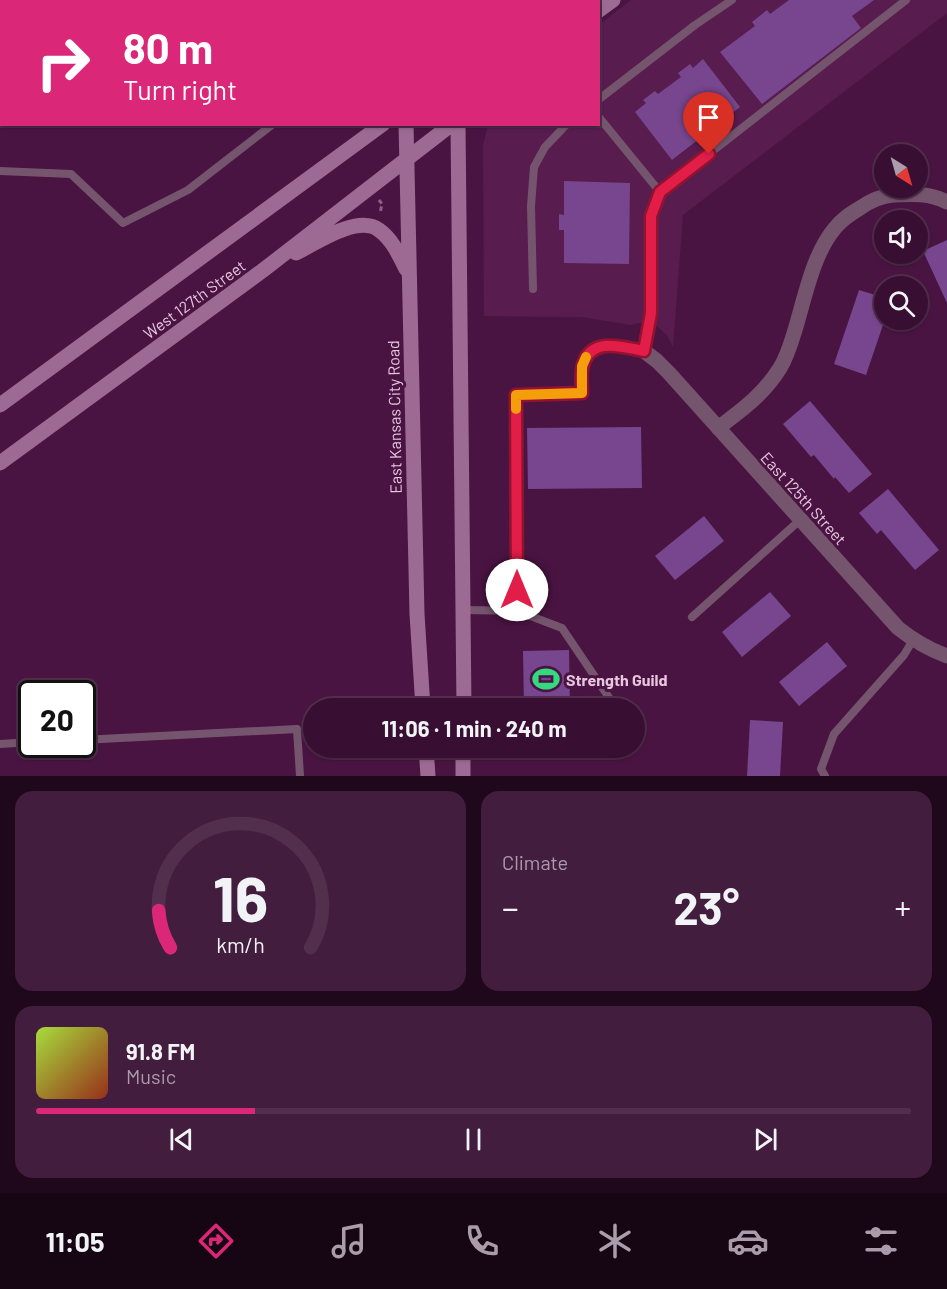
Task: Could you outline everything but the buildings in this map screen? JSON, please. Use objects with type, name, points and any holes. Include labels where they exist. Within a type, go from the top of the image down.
[{"type":"main road","points":[[600,10],[613,0]]},
{"type":"main road","name":"West 127th Street","points":[[0,405],[380,126]]},
{"type":"main road","name":"East Kansas City Road","points":[[406,126],[417,614],[422,698]]},
{"type":"main road","name":"West 127th Street","points":[[0,463],[262,272],[450,126]]},
{"type":"main road","points":[[458,126],[464,698]]},
{"type":"main road","points":[[262,272],[342,230],[357,225],[368,225],[380,231],[390,241],[408,272]]},
{"type":"main road","points":[[427,758],[428,776]]},
{"type":"main road","points":[[463,758],[463,776]]},
{"type":"street","points":[[718,428],[764,391],[781,367],[826,240],[846,216],[872,200],[887,196],[917,193],[940,198],[947,202]]},
{"type":"street","name":"East 125th Street","points":[[644,351],[669,373],[898,628],[930,650],[947,656]]},
{"type":"lane","points":[[600,98],[695,25],[732,0]]},
{"type":"lane","points":[[517,611],[516,395],[582,393],[582,366],[594,348],[606,345],[644,351],[651,313],[651,216],[660,192],[906,0]]},
{"type":"lane","points":[[600,118],[660,192]]},
{"type":"lane","points":[[0,171],[71,174],[123,223],[188,190],[270,126]]},
{"type":"lane","points":[[533,289],[531,206],[534,167],[545,147],[565,126]]},
{"type":"lane","points":[[692,617],[800,520]]},
{"type":"lane","points":[[463,610],[517,611],[562,628],[609,698]]},
{"type":"lane","points":[[825,776],[821,769],[834,734],[904,655],[913,640]]},
{"type":"lane","points":[[96,739],[297,729],[300,776]]},
{"type":"lane","points":[[0,744],[18,743]]},
{"type":"path","points":[[380,213],[382,204]]},
{"type":"shaded area","points":[[631,0],[947,0],[947,13],[683,215],[673,347],[667,335],[651,323],[631,325],[583,317],[484,316],[483,146],[488,126],[600,126],[600,24]]},
{"type":"slow traffic","points":[[516,409],[516,395],[582,393],[582,366],[586,357]]},
{"type":"place","name":"Strength Guild","points":[[546,679]]},
{"type":"route","points":[[517,590],[516,395],[582,393],[582,366],[594,348],[606,345],[644,351],[651,313],[651,216],[660,192],[709,154]]}]
